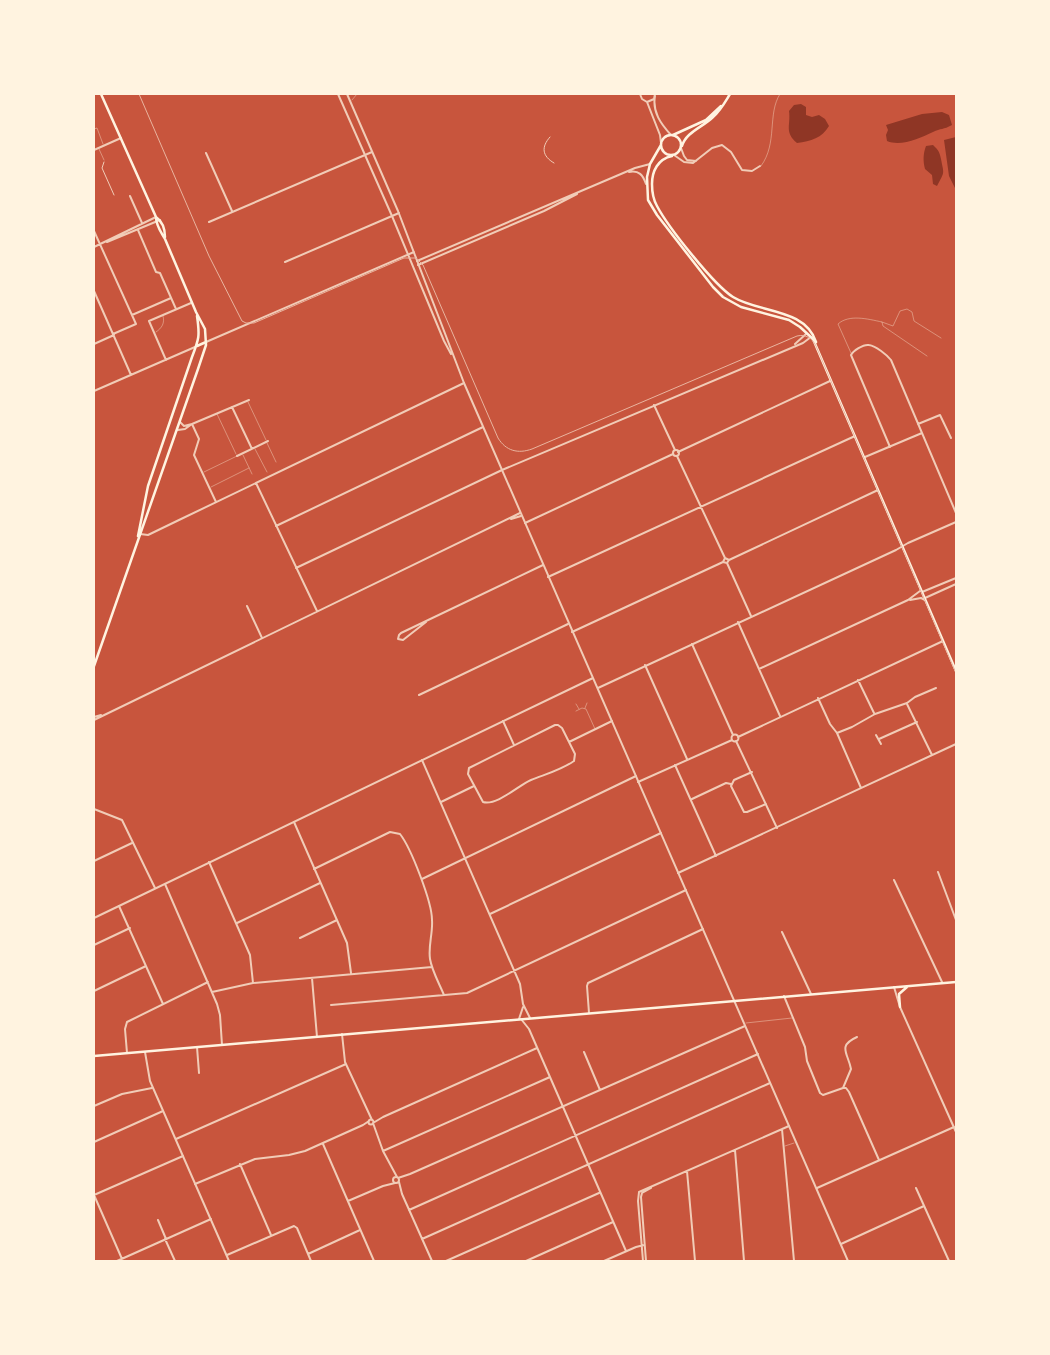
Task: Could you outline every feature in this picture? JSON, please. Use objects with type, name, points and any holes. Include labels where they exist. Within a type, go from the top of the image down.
[{"type":"main road","points":[[94,666],[180,422],[206,342],[204,328],[101,94]]},
{"type":"main road","points":[[728,96],[714,114],[706,120],[664,138],[650,164],[646,184],[648,200],[653,210],[713,287],[729,300],[749,310],[789,320],[808,334],[811,334]]},
{"type":"main road","points":[[728,96],[715,115],[686,136],[681,147],[673,156],[661,161],[653,174],[652,192],[657,206],[715,282],[730,295],[746,303],[796,319],[811,334],[956,671]]},
{"type":"main road","points":[[672,135],[679,139],[681,147]]},
{"type":"main road","points":[[661,144],[664,153],[673,156]]},
{"type":"main road","points":[[156,217],[160,220],[165,230],[166,239]]},
{"type":"main road","points":[[746,303],[749,310]]},
{"type":"main road","points":[[137,541],[147,488],[197,346],[199,334],[196,312]]},
{"type":"main road","points":[[197,346],[206,342]]},
{"type":"main road","points":[[94,1056],[956,982]]},
{"type":"main road","points":[[900,1008],[899,994],[908,986]]},
{"type":"street","points":[[339,94],[444,341],[848,1261]]},
{"type":"street","points":[[347,94],[399,213],[451,348],[451,354]]},
{"type":"street","points":[[640,94],[642,99],[647,102],[658,129],[661,144]]},
{"type":"street","points":[[647,102],[652,100],[655,94]]},
{"type":"street","points":[[655,94],[654,105],[657,116],[672,135]]},
{"type":"street","points":[[550,137],[544,144],[544,152],[546,157],[554,163]]},
{"type":"street","points":[[94,150],[121,138]]},
{"type":"street","points":[[673,156],[690,163],[695,163],[712,148],[722,145],[731,152],[742,170],[752,171],[760,166]]},
{"type":"street","points":[[681,147],[687,160],[695,161],[700,158]]},
{"type":"street","points":[[209,222],[372,151]]},
{"type":"street","points":[[206,153],[232,211]]},
{"type":"street","points":[[104,162],[102,168],[114,195]]},
{"type":"street","points":[[412,266],[581,191],[635,168],[650,164]]},
{"type":"street","points":[[626,172],[638,172],[643,176],[646,184]]},
{"type":"street","points":[[418,263],[566,201],[581,191]]},
{"type":"street","points":[[130,196],[142,223]]},
{"type":"street","points":[[532,212],[533,208]]},
{"type":"street","points":[[285,262],[399,213]]},
{"type":"street","points":[[105,242],[156,217]]},
{"type":"street","points":[[94,247],[160,220]]},
{"type":"street","points":[[138,230],[156,272],[160,273],[176,309]]},
{"type":"street","points":[[94,231],[136,324],[94,344]]},
{"type":"street","points":[[206,342],[414,252]]},
{"type":"street","points":[[94,290],[131,375]]},
{"type":"street","points":[[132,315],[171,298]]},
{"type":"street","points":[[166,360],[149,321],[192,302]]},
{"type":"street","points":[[791,347],[808,334]]},
{"type":"street","points":[[296,568],[502,470],[806,341],[811,334]]},
{"type":"street","points":[[890,447],[851,353],[869,345],[889,358],[956,513]]},
{"type":"street","points":[[94,391],[197,346]]},
{"type":"street","points":[[678,452],[832,381]]},
{"type":"street","points":[[140,534],[149,534],[464,383]]},
{"type":"street","points":[[177,430],[184,429],[248,400]]},
{"type":"street","points":[[654,405],[674,450],[673,454]]},
{"type":"street","points":[[232,407],[253,448]]},
{"type":"street","points":[[918,424],[940,415],[951,438]]},
{"type":"street","points":[[180,422],[184,426],[192,424]]},
{"type":"street","points":[[192,424],[199,440],[194,455],[216,502]]},
{"type":"street","points":[[276,526],[483,427]]},
{"type":"street","points":[[864,458],[922,433]]},
{"type":"street","points":[[548,577],[855,435]]},
{"type":"street","points":[[237,456],[267,441]]},
{"type":"street","points":[[674,450],[678,452]]},
{"type":"street","points":[[677,456],[678,452]]},
{"type":"street","points":[[673,454],[677,456],[701,507],[724,558],[723,562]]},
{"type":"street","points":[[525,523],[673,454]]},
{"type":"street","points":[[256,483],[317,612]]},
{"type":"street","points":[[727,563],[729,560],[878,490]]},
{"type":"street","points":[[94,720],[521,514]]},
{"type":"street","points":[[598,688],[956,522]]},
{"type":"street","points":[[724,558],[729,560]]},
{"type":"street","points":[[572,632],[723,562],[727,563]]},
{"type":"street","points":[[727,563],[751,616]]},
{"type":"street","points":[[426,622],[405,639],[399,640],[400,634],[543,566]]},
{"type":"street","points":[[759,669],[908,600],[921,590],[956,578]]},
{"type":"street","points":[[908,600],[925,599],[956,584]]},
{"type":"street","points":[[247,606],[262,638]]},
{"type":"street","points":[[738,622],[780,716]]},
{"type":"street","points":[[419,695],[568,624]]},
{"type":"street","points":[[736,741],[738,737],[780,716],[943,641]]},
{"type":"street","points":[[692,644],[733,735],[732,740]]},
{"type":"street","points":[[94,650],[99,652]]},
{"type":"street","points":[[646,665],[687,759]]},
{"type":"street","points":[[94,918],[593,678]]},
{"type":"street","points":[[858,680],[875,714]]},
{"type":"street","points":[[837,733],[852,728],[875,714],[907,704],[915,697],[936,688]]},
{"type":"street","points":[[818,698],[830,724],[837,733],[861,788]]},
{"type":"street","points":[[907,704],[932,756]]},
{"type":"street","points":[[94,717],[104,714]]},
{"type":"street","points":[[569,742],[612,721]]},
{"type":"street","points":[[503,722],[514,745]]},
{"type":"street","points":[[879,739],[916,722]]},
{"type":"street","points":[[557,725],[562,728],[575,754],[574,761],[530,781],[489,803],[484,803],[481,801],[468,774],[468,768],[514,745],[557,725]]},
{"type":"street","points":[[733,735],[738,737]]},
{"type":"street","points":[[876,735],[881,744]]},
{"type":"street","points":[[638,782],[732,740],[736,741],[752,772],[776,828]]},
{"type":"street","points":[[678,873],[956,744]]},
{"type":"street","points":[[422,760],[522,987],[525,1011],[530,1018],[529,1029]]},
{"type":"street","points":[[675,765],[716,856]]},
{"type":"street","points":[[691,800],[726,784],[731,784],[734,780],[752,772]]},
{"type":"street","points":[[421,880],[636,776]]},
{"type":"street","points":[[731,784],[744,812],[766,804]]},
{"type":"street","points":[[441,802],[474,786]]},
{"type":"street","points":[[94,809],[122,820],[155,888]]},
{"type":"street","points":[[294,822],[348,948],[351,974]]},
{"type":"street","points":[[314,868],[387,833],[394,832],[402,836],[429,898],[432,912],[429,950],[432,967],[445,995]]},
{"type":"street","points":[[490,914],[661,833]]},
{"type":"street","points":[[94,861],[133,843]]},
{"type":"street","points":[[209,862],[250,955],[253,983]]},
{"type":"street","points":[[938,872],[956,920]]},
{"type":"street","points":[[894,880],[942,983]]},
{"type":"street","points":[[236,923],[320,882]]},
{"type":"street","points":[[165,884],[212,992],[220,1015],[222,1045]]},
{"type":"street","points":[[331,1005],[471,992],[686,890]]},
{"type":"street","points":[[120,906],[163,1004]]},
{"type":"street","points":[[300,938],[337,920]]},
{"type":"street","points":[[94,945],[130,928]]},
{"type":"street","points":[[589,1013],[588,983],[703,928]]},
{"type":"street","points":[[782,932],[810,994]]},
{"type":"street","points":[[94,991],[146,966]]},
{"type":"street","points":[[212,992],[253,983],[432,967]]},
{"type":"street","points":[[312,978],[317,1037]]},
{"type":"street","points":[[127,1053],[126,1024],[129,1020],[208,982]]},
{"type":"street","points":[[894,987],[900,1008],[956,1132]]},
{"type":"street","points":[[784,996],[805,1047],[807,1061],[820,1093],[825,1095],[843,1088],[851,1069],[845,1046],[848,1041],[857,1037]]},
{"type":"street","points":[[524,1004],[519,1019],[529,1029],[538,1048],[626,1251]]},
{"type":"street","points":[[348,1201],[745,1024]]},
{"type":"street","points":[[342,1034],[346,1064],[432,1261]]},
{"type":"street","points":[[197,1047],[199,1073]]},
{"type":"street","points":[[195,1184],[240,1164],[260,1158],[294,1154],[323,1143],[538,1048]]},
{"type":"street","points":[[146,1052],[148,1075],[152,1088],[229,1261]]},
{"type":"street","points":[[584,1052],[600,1090]]},
{"type":"street","points":[[409,1210],[758,1054]]},
{"type":"street","points":[[176,1139],[346,1064]]},
{"type":"street","points":[[384,1151],[550,1077]]},
{"type":"street","points":[[422,1238],[770,1084]]},
{"type":"street","points":[[94,1106],[122,1094],[152,1088]]},
{"type":"street","points":[[843,1088],[846,1088],[849,1092],[879,1160]]},
{"type":"street","points":[[94,1142],[163,1111]]},
{"type":"street","points":[[644,1261],[640,1197],[643,1191],[789,1126]]},
{"type":"street","points":[[816,1188],[954,1126]]},
{"type":"street","points":[[782,1129],[794,1261]]},
{"type":"street","points":[[323,1143],[374,1261]]},
{"type":"street","points":[[735,1150],[744,1261]]},
{"type":"street","points":[[122,1259],[94,1195],[183,1156]]},
{"type":"street","points":[[240,1164],[271,1236]]},
{"type":"street","points":[[687,1171],[695,1261]]},
{"type":"street","points":[[916,1188],[949,1261]]},
{"type":"street","points":[[446,1261],[600,1193]]},
{"type":"street","points":[[841,1244],[924,1206]]},
{"type":"street","points":[[116,1261],[211,1219]]},
{"type":"street","points":[[158,1220],[175,1261]]},
{"type":"street","points":[[526,1261],[613,1222]]},
{"type":"street","points":[[227,1255],[294,1226],[311,1261]]},
{"type":"street","points":[[308,1254],[360,1230]]},
{"type":"street","points":[[604,1261],[643,1245]]},
{"type":"lane","points":[[352,105],[352,100],[357,94]]},
{"type":"lane","points":[[760,166],[770,149],[776,106],[780,94]]},
{"type":"lane","points":[[94,129],[96,128],[104,146]]},
{"type":"lane","points":[[98,148],[104,162]]},
{"type":"lane","points":[[851,353],[838,327],[839,323],[850,318],[882,322],[892,326],[896,324],[900,311],[907,309],[912,313],[914,320],[941,338]]},
{"type":"lane","points":[[154,333],[162,327],[163,315]]},
{"type":"lane","points":[[882,322],[882,326],[927,356]]},
{"type":"lane","points":[[248,400],[276,462]]},
{"type":"lane","points":[[202,473],[237,456],[217,413]]},
{"type":"lane","points":[[253,448],[267,472]]},
{"type":"lane","points":[[242,453],[252,474]]},
{"type":"lane","points":[[209,488],[250,468]]},
{"type":"lane","points":[[587,703],[585,708],[596,729]]},
{"type":"lane","points":[[576,704],[579,709]]},
{"type":"lane","points":[[576,711],[585,708]]},
{"type":"lane","points":[[745,1024],[792,1018]]},
{"type":"lane","points":[[784,1147],[796,1142]]},
{"type":"shaded area","points":[[801,104],[806,107],[806,115],[812,117],[819,115],[825,119],[829,126],[816,138],[797,143],[789,132],[789,111],[794,105]]},
{"type":"shaded area","points":[[942,112],[949,115],[952,125],[910,141],[892,143],[887,141],[886,135],[888,130],[886,125],[922,114]]},
{"type":"shaded area","points":[[956,137],[956,190],[949,176],[944,140]]},
{"type":"shaded area","points":[[933,145],[938,150],[943,171],[937,186],[933,184],[932,175],[925,169],[924,163],[926,146]]},
{"type":"tram line","points":[[139,94],[209,256],[242,321],[254,323],[404,258],[416,258],[423,265],[498,438],[509,449],[517,451],[532,449],[797,336],[806,336],[811,339],[816,346],[956,673]]}]
